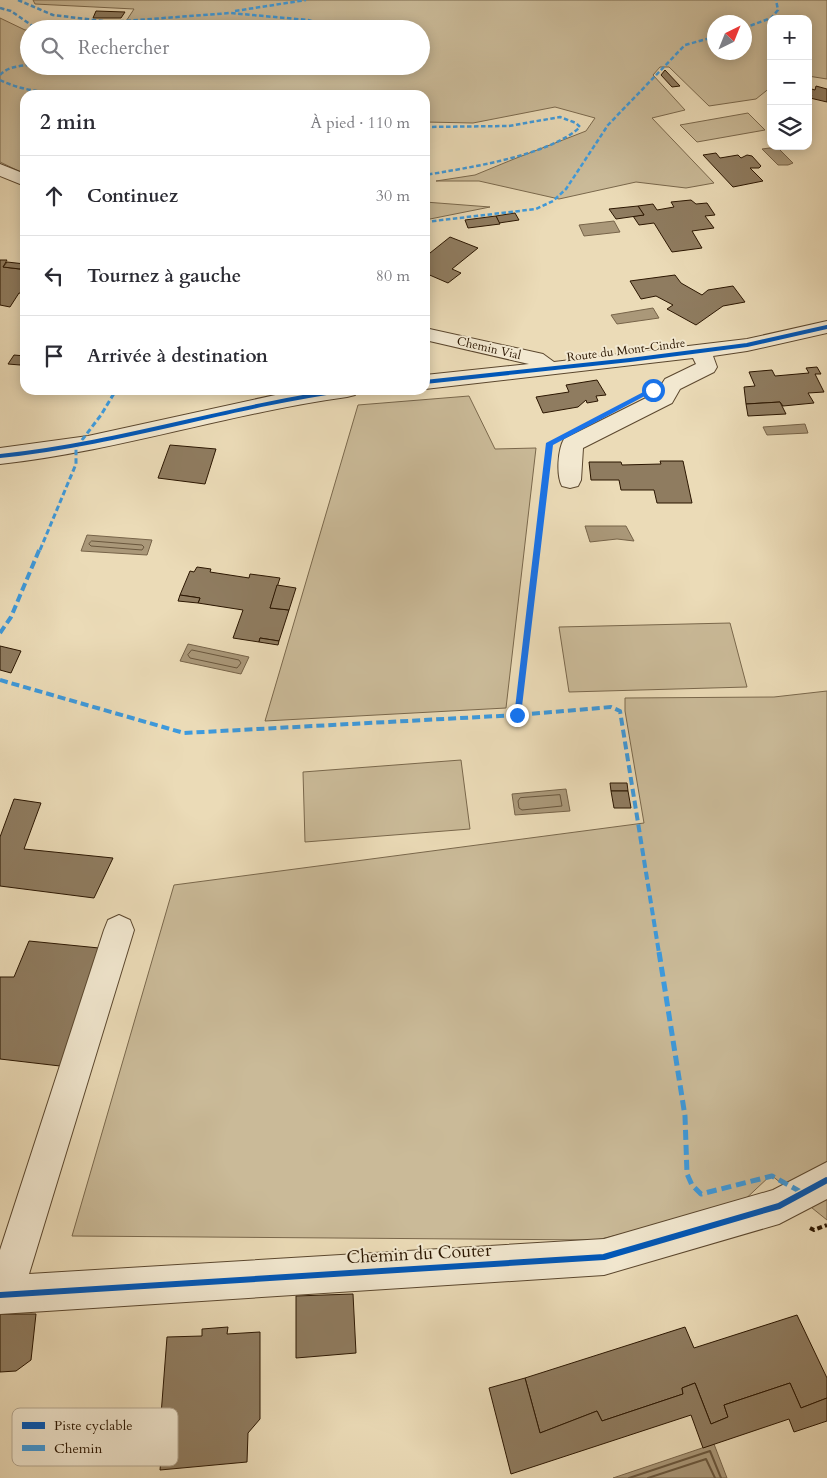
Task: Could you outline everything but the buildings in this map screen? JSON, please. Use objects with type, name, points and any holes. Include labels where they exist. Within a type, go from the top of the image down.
[{"type":"street","points":[[0,169],[20,179]]},
{"type":"street","name":"Route du Mont-Cindre","points":[[430,381],[747,345],[827,327]]},
{"type":"street","name":"Chemin Vial","points":[[430,335],[536,359],[549,369]]},
{"type":"street","points":[[570,480],[572,444],[664,398],[672,384],[707,366],[701,351]]},
{"type":"street","points":[[0,456],[43,453],[84,446],[234,409],[317,395]]},
{"type":"street","points":[[2,1295],[120,930]]},
{"type":"street","name":"Chemin du Couter","points":[[2,1295],[371,1270],[604,1257],[779,1206],[827,1180]]},
{"type":"path","points":[[517,715],[544,492]]},
{"type":"shaded area","points":[[33,0],[827,0],[827,79],[812,77],[812,15],[767,15],[767,90],[756,99],[709,106],[669,67],[660,67],[653,75],[685,110],[652,118],[714,183],[686,188],[636,182],[559,199],[479,181],[436,181],[475,175],[586,131],[595,118],[555,107],[473,123],[430,122],[430,90],[20,90],[20,172],[0,162],[0,18],[20,28],[20,75],[430,75],[430,20],[127,20],[134,9],[35,4]]},
{"type":"shaded area","points":[[748,113],[765,130],[697,142],[680,125]]},
{"type":"shaded area","points":[[430,202],[490,207],[430,219]]},
{"type":"shaded area","points":[[469,396],[495,449],[536,448],[506,708],[265,721],[358,405]]},
{"type":"shaded area","points":[[730,623],[747,687],[569,692],[559,627]]},
{"type":"shaded area","points":[[827,691],[827,1220],[771,1175],[739,1205],[597,1240],[72,1236],[174,885],[644,823],[625,711],[625,698],[774,697]]},
{"type":"shaded area","points":[[461,760],[470,829],[305,842],[303,772]]},
{"type":"water","points":[[762,149],[780,150],[793,163],[778,165]]},
{"type":"water","points":[[614,221],[620,232],[584,236],[579,225]]},
{"type":"water","points":[[653,308],[659,318],[617,324],[611,315]]},
{"type":"water","points":[[805,424],[808,433],[767,435],[763,427]]},
{"type":"water","points":[[585,526],[626,526],[634,541],[617,539],[590,542]]},
{"type":"water","points":[[87,535],[152,540],[147,555],[81,551]]},
{"type":"water","points":[[188,644],[249,657],[241,674],[180,661]]},
{"type":"water","points":[[566,789],[570,811],[515,815],[512,794]]},
{"type":"water","points":[[714,1444],[727,1478],[613,1478]]},
{"type":"marked path","points":[[18,0],[53,15],[94,20]]},
{"type":"marked path","points":[[235,11],[306,0]]},
{"type":"marked path","points":[[752,25],[771,18],[778,10],[776,0]]},
{"type":"marked path","points":[[0,8],[11,11],[24,20]]},
{"type":"marked path","points":[[137,20],[230,13],[308,20]]},
{"type":"marked path","points":[[430,221],[536,209],[553,201],[566,189],[608,125],[685,45],[707,39]]},
{"type":"marked path","points":[[0,75],[2,72],[20,66]]},
{"type":"marked path","points":[[0,80],[9,85],[38,90]]},
{"type":"marked path","points":[[430,127],[509,126],[560,117],[576,123],[580,127],[572,135],[533,150],[483,164],[430,174]]},
{"type":"marked path","points":[[0,633],[11,617],[76,464],[76,448],[101,415],[113,395]]},
{"type":"marked path","points":[[0,680],[184,733],[517,715],[611,707],[620,711],[685,1116],[687,1174],[692,1185],[701,1194],[772,1176],[801,1192]]},
{"type":"cycle path","points":[[430,381],[630,360],[747,345],[827,327]]},
{"type":"cycle path","points":[[0,456],[88,444],[260,404],[310,395]]},
{"type":"cycle path","points":[[0,1295],[604,1257],[779,1206],[827,1180]]},
{"type":"route","points":[[517,715],[549,443],[653,390]]}]
